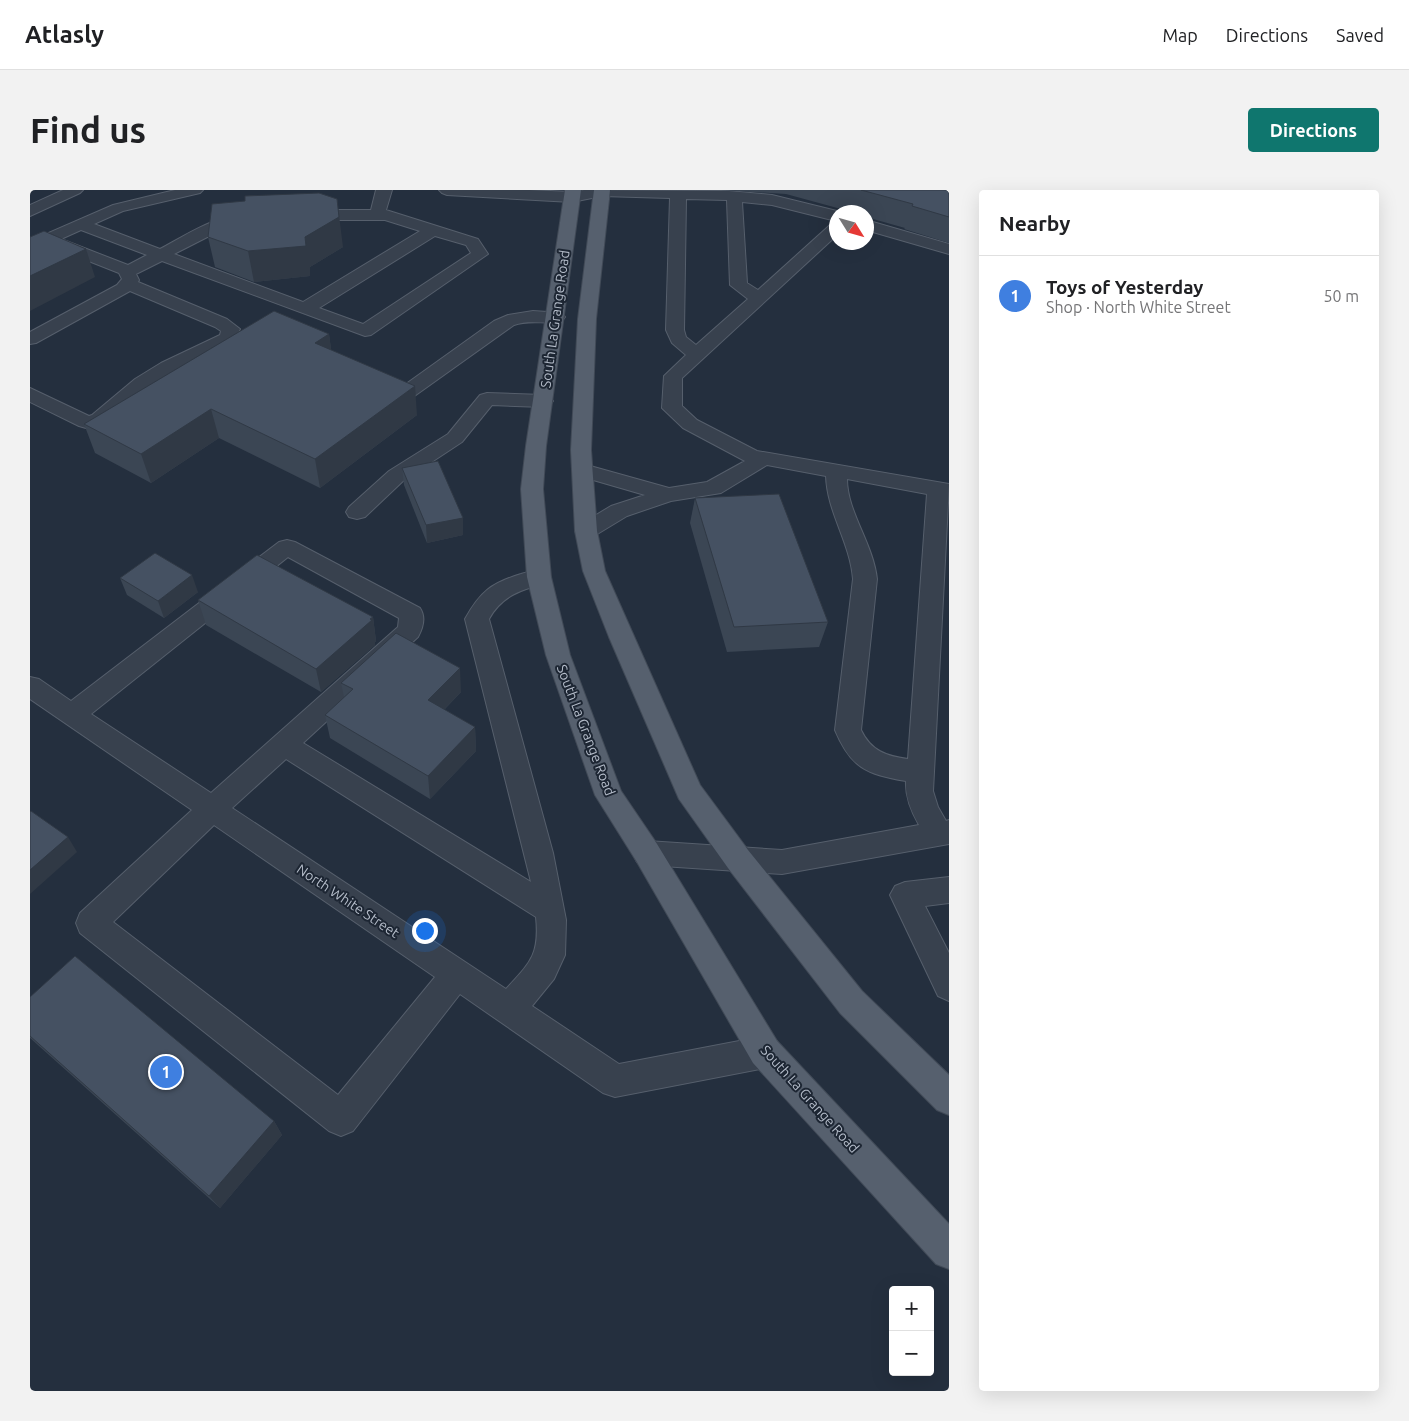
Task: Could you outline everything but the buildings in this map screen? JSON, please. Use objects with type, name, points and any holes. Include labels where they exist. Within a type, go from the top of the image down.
[{"type":"main road","points":[[601,190],[587,319],[581,450],[586,531],[594,570],[689,792],[738,858],[851,1002],[949,1098]]},
{"type":"main road","name":"South La Grange Road","points":[[573,193],[532,489],[539,577],[558,656],[609,795],[647,853],[765,1052],[949,1251]]},
{"type":"street","points":[[30,211],[75,190]]},
{"type":"street","points":[[30,246],[118,208],[195,190]]},
{"type":"street","points":[[377,215],[384,190]]},
{"type":"street","points":[[447,190],[573,193],[601,190],[678,196],[734,197],[772,200],[829,214]]},
{"type":"street","points":[[678,196],[675,330],[678,339],[697,355]]},
{"type":"street","points":[[734,197],[739,285],[759,298]]},
{"type":"street","points":[[79,224],[365,331],[480,254],[472,242],[386,215],[285,216]]},
{"type":"street","points":[[127,278],[160,255],[220,224],[238,219],[257,218]]},
{"type":"street","points":[[874,227],[949,249]]},
{"type":"street","points":[[304,309],[433,230]]},
{"type":"street","points":[[647,853],[782,862],[944,833],[925,810],[919,791],[943,490],[751,456],[690,424],[672,408],[673,376],[829,234]]},
{"type":"street","points":[[30,338],[124,288],[127,278],[126,270],[46,239]]},
{"type":"street","points":[[30,394],[86,422],[98,421],[142,383],[168,367],[228,338],[231,329],[221,323],[127,278]]},
{"type":"street","points":[[399,398],[500,325],[514,317],[530,315],[556,317]]},
{"type":"street","points":[[357,512],[396,476],[456,438],[487,400],[543,401]]},
{"type":"street","points":[[586,531],[618,511],[668,495],[713,488],[763,459]]},
{"type":"street","points":[[583,470],[668,495]]},
{"type":"street","points":[[836,472],[837,491],[860,548],[865,579],[848,730],[853,746],[863,756],[878,764],[920,772]]},
{"type":"street","points":[[72,714],[287,547],[412,614],[409,631],[284,746],[234,789],[214,810],[91,923],[341,1119],[457,974]]},
{"type":"street","points":[[509,1009],[538,974],[550,956],[552,938],[549,910],[537,849],[477,619],[485,603],[496,593],[508,586],[539,577]]},
{"type":"street","name":"North White Street","points":[[30,686],[615,1081],[765,1052]]},
{"type":"street","points":[[284,746],[549,910]]},
{"type":"street","points":[[949,890],[905,895],[949,986]]},
{"type":"place","name":"Toys of Yesterday","points":[[166,1072]]}]
